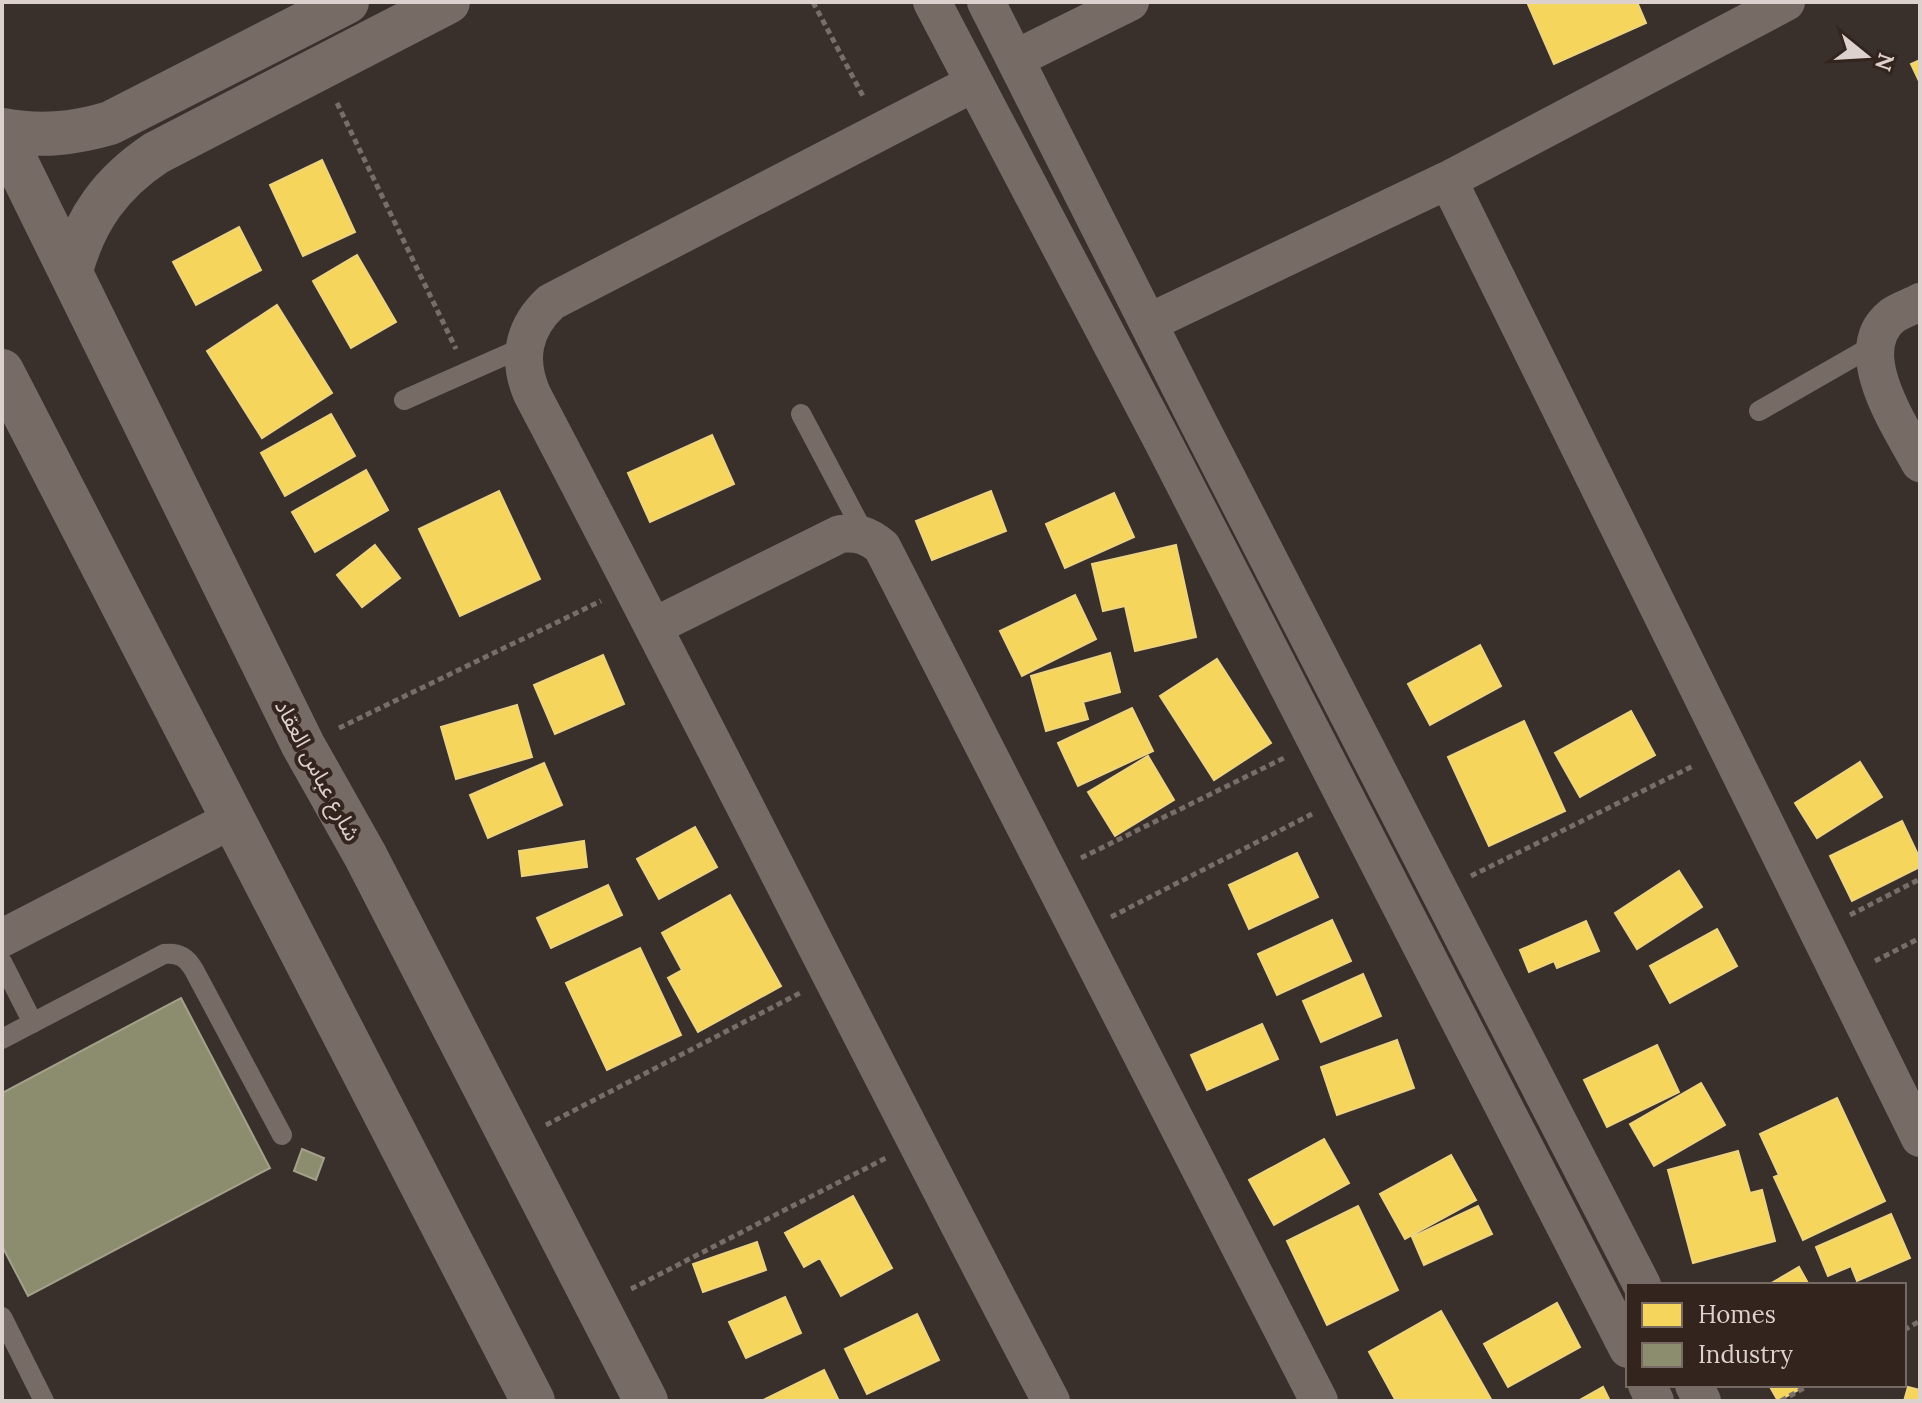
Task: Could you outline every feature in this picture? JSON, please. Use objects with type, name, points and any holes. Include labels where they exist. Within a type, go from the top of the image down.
[{"type":"street","points":[[2,131],[56,135],[110,123],[347,2]]},
{"type":"street","points":[[71,271],[87,224],[101,203],[135,167],[156,153],[448,2]]},
{"type":"street","points":[[932,2],[1162,440],[1626,1345]]},
{"type":"street","points":[[986,2],[1198,422],[1641,1283]]},
{"type":"street","points":[[1015,59],[1130,2]]},
{"type":"street","points":[[1148,323],[1448,180],[1786,2]]},
{"type":"street","points":[[974,83],[551,302],[538,314],[529,330],[523,363],[529,386],[655,626],[915,1143],[1051,1401]]},
{"type":"street","points":[[110,123],[135,167]]},
{"type":"street","name":"شارع عباس العقاد","points":[[2,131],[303,745],[365,855],[646,1401]]},
{"type":"street","points":[[1448,180],[1920,1138]]},
{"type":"street","points":[[1920,302],[1891,317],[1876,344],[1874,359],[1876,374],[1920,463]]},
{"type":"street","points":[[2,371],[533,1401]]},
{"type":"street","points":[[1162,440],[1198,422]]},
{"type":"street","points":[[655,626],[827,538],[852,532],[865,535],[882,547],[1319,1401]]},
{"type":"street","points":[[2,938],[233,819]]},
{"type":"lane","points":[[1759,411],[1876,344]]},
{"type":"lane","points":[[404,400],[524,347]]},
{"type":"lane","points":[[801,414],[865,535]]},
{"type":"lane","points":[[2,1039],[164,954],[184,957],[194,970],[282,1135]]},
{"type":"lane","points":[[2,962],[33,1023]]},
{"type":"lane","points":[[2,1317],[44,1401]]},
{"type":"path","points":[[813,2],[881,131]]},
{"type":"path","points":[[320,69],[467,372]]},
{"type":"path","points":[[303,745],[633,586]]},
{"type":"path","points":[[1050,873],[1317,742]]},
{"type":"path","points":[[1440,892],[1728,749]]},
{"type":"path","points":[[1080,933],[1345,797]]},
{"type":"path","points":[[1819,932],[1920,879]]},
{"type":"path","points":[[1841,978],[1920,938]]},
{"type":"path","points":[[514,1142],[833,976]]},
{"type":"path","points":[[597,1307],[915,1143]]},
{"type":"path","points":[[1781,1401],[1806,1387]]},
{"type":"building: Homes","points":[[1527,2],[1637,2],[1646,23],[1554,64]]},
{"type":"building: Homes","points":[[1920,60],[1920,83],[1911,64]]},
{"type":"building: Homes","points":[[322,160],[355,232],[303,256],[270,185]]},
{"type":"building: Homes","points":[[239,227],[261,270],[196,305],[173,262]]},
{"type":"building: Homes","points":[[357,255],[396,322],[351,348],[313,281]]},
{"type":"building: Homes","points":[[277,305],[332,393],[262,438],[207,351]]},
{"type":"building: Homes","points":[[331,414],[355,456],[285,496],[261,453]]},
{"type":"building: Homes","points":[[712,435],[734,484],[650,522],[628,473]]},
{"type":"building: Homes","points":[[366,470],[388,510],[315,552],[292,512]]},
{"type":"building: Homes","points":[[499,491],[540,579],[460,616],[419,529]]},
{"type":"building: Homes","points":[[991,491],[1006,531],[932,560],[916,521]]},
{"type":"building: Homes","points":[[1114,493],[1134,537],[1065,568],[1046,524]]},
{"type":"building: Homes","points":[[375,545],[400,578],[362,607],[337,575]]},
{"type":"building: Homes","points":[[1176,545],[1196,637],[1135,651],[1125,606],[1103,611],[1092,564]]},
{"type":"building: Homes","points":[[1075,595],[1096,639],[1022,676],[1000,631]]},
{"type":"building: Homes","points":[[1480,645],[1501,686],[1430,725],[1408,684]]},
{"type":"building: Homes","points":[[1110,653],[1120,692],[1083,702],[1088,719],[1046,731],[1031,676]]},
{"type":"building: Homes","points":[[603,655],[624,704],[555,734],[534,685]]},
{"type":"building: Homes","points":[[1217,659],[1271,743],[1214,780],[1160,696]]},
{"type":"building: Homes","points":[[517,705],[532,757],[456,779],[441,727]]},
{"type":"building: Homes","points":[[1132,708],[1153,751],[1078,786],[1058,743]]},
{"type":"building: Homes","points":[[1631,711],[1655,755],[1580,797],[1555,753]]},
{"type":"building: Homes","points":[[1524,721],[1565,811],[1489,846],[1448,757]]},
{"type":"building: Homes","points":[[1148,756],[1174,800],[1115,836],[1088,792]]},
{"type":"building: Homes","points":[[1860,762],[1882,797],[1817,838],[1795,803]]},
{"type":"building: Homes","points":[[544,763],[562,805],[488,838],[470,795]]},
{"type":"building: Homes","points":[[1902,821],[1920,859],[1920,867],[1852,901],[1830,856]]},
{"type":"building: Homes","points":[[695,827],[717,867],[659,899],[637,859]]},
{"type":"building: Homes","points":[[584,841],[587,867],[522,876],[519,851]]},
{"type":"building: Homes","points":[[1297,853],[1318,897],[1249,929],[1229,885]]},
{"type":"building: Homes","points":[[1679,871],[1702,907],[1637,949],[1615,913]]},
{"type":"building: Homes","points":[[608,885],[622,915],[551,948],[537,918]]},
{"type":"building: Homes","points":[[730,895],[781,986],[698,1032],[668,978],[682,970],[662,933]]},
{"type":"building: Homes","points":[[1332,920],[1351,961],[1277,995],[1258,954]]},
{"type":"building: Homes","points":[[1586,921],[1599,951],[1557,968],[1554,961],[1529,972],[1520,950]]},
{"type":"building: Homes","points":[[1717,929],[1737,966],[1670,1003],[1650,966]]},
{"type":"building: Homes","points":[[640,948],[681,1035],[607,1070],[566,983]]},
{"type":"building: Homes","points":[[1363,974],[1381,1016],[1321,1042],[1303,1001]]},
{"type":"building: Homes","points":[[1262,1024],[1278,1059],[1207,1090],[1191,1055]]},
{"type":"building: Homes","points":[[1397,1040],[1414,1088],[1337,1115],[1321,1067]]},
{"type":"building: Homes","points":[[1657,1045],[1679,1092],[1607,1127],[1584,1080]]},
{"type":"building: Homes","points":[[1701,1083],[1725,1125],[1654,1166],[1630,1124]]},
{"type":"building: Homes","points":[[1837,1098],[1885,1201],[1803,1240],[1774,1177],[1779,1175],[1760,1134]]},
{"type":"building: Homes","points":[[1324,1139],[1349,1183],[1274,1225],[1249,1180]]},
{"type":"building: Homes","points":[[1738,1151],[1750,1193],[1762,1190],[1775,1241],[1693,1263],[1668,1170]]},
{"type":"building: Homes","points":[[1451,1155],[1476,1200],[1405,1239],[1380,1194]]},
{"type":"building: Homes","points":[[853,1196],[892,1268],[841,1296],[820,1258],[804,1267],[785,1233]]},
{"type":"building: Homes","points":[[1358,1206],[1398,1290],[1327,1325],[1287,1241]]},
{"type":"building: Homes","points":[[1478,1206],[1492,1234],[1424,1265],[1412,1237]]},
{"type":"building: Homes","points":[[1891,1214],[1910,1258],[1857,1281],[1851,1266],[1828,1276],[1816,1247]]},
{"type":"building: Homes","points":[[757,1242],[766,1270],[703,1292],[693,1264]]},
{"type":"building: Homes","points":[[1799,1267],[1808,1283],[1771,1283]]},
{"type":"building: Homes","points":[[785,1297],[801,1333],[746,1358],[729,1322]]},
{"type":"building: Homes","points":[[1557,1303],[1580,1347],[1508,1387],[1484,1344]]},
{"type":"building: Homes","points":[[1441,1311],[1492,1401],[1396,1401],[1369,1352]]},
{"type":"building: Homes","points":[[917,1314],[939,1360],[867,1394],[845,1349]]},
{"type":"building: Homes","points":[[824,1370],[839,1401],[761,1401]]},
{"type":"building: Homes","points":[[1603,1387],[1610,1401],[1578,1401]]},
{"type":"building: Homes","points":[[1770,1387],[1803,1387],[1778,1401]]},
{"type":"building: Homes","points":[[1908,1387],[1920,1390],[1920,1401],[1904,1401]]},
{"type":"building: Industry","points":[[181,998],[270,1168],[28,1296],[2,1246],[2,1093]]},
{"type":"building: Industry","points":[[302,1149],[324,1158],[316,1180],[294,1171]]}]
